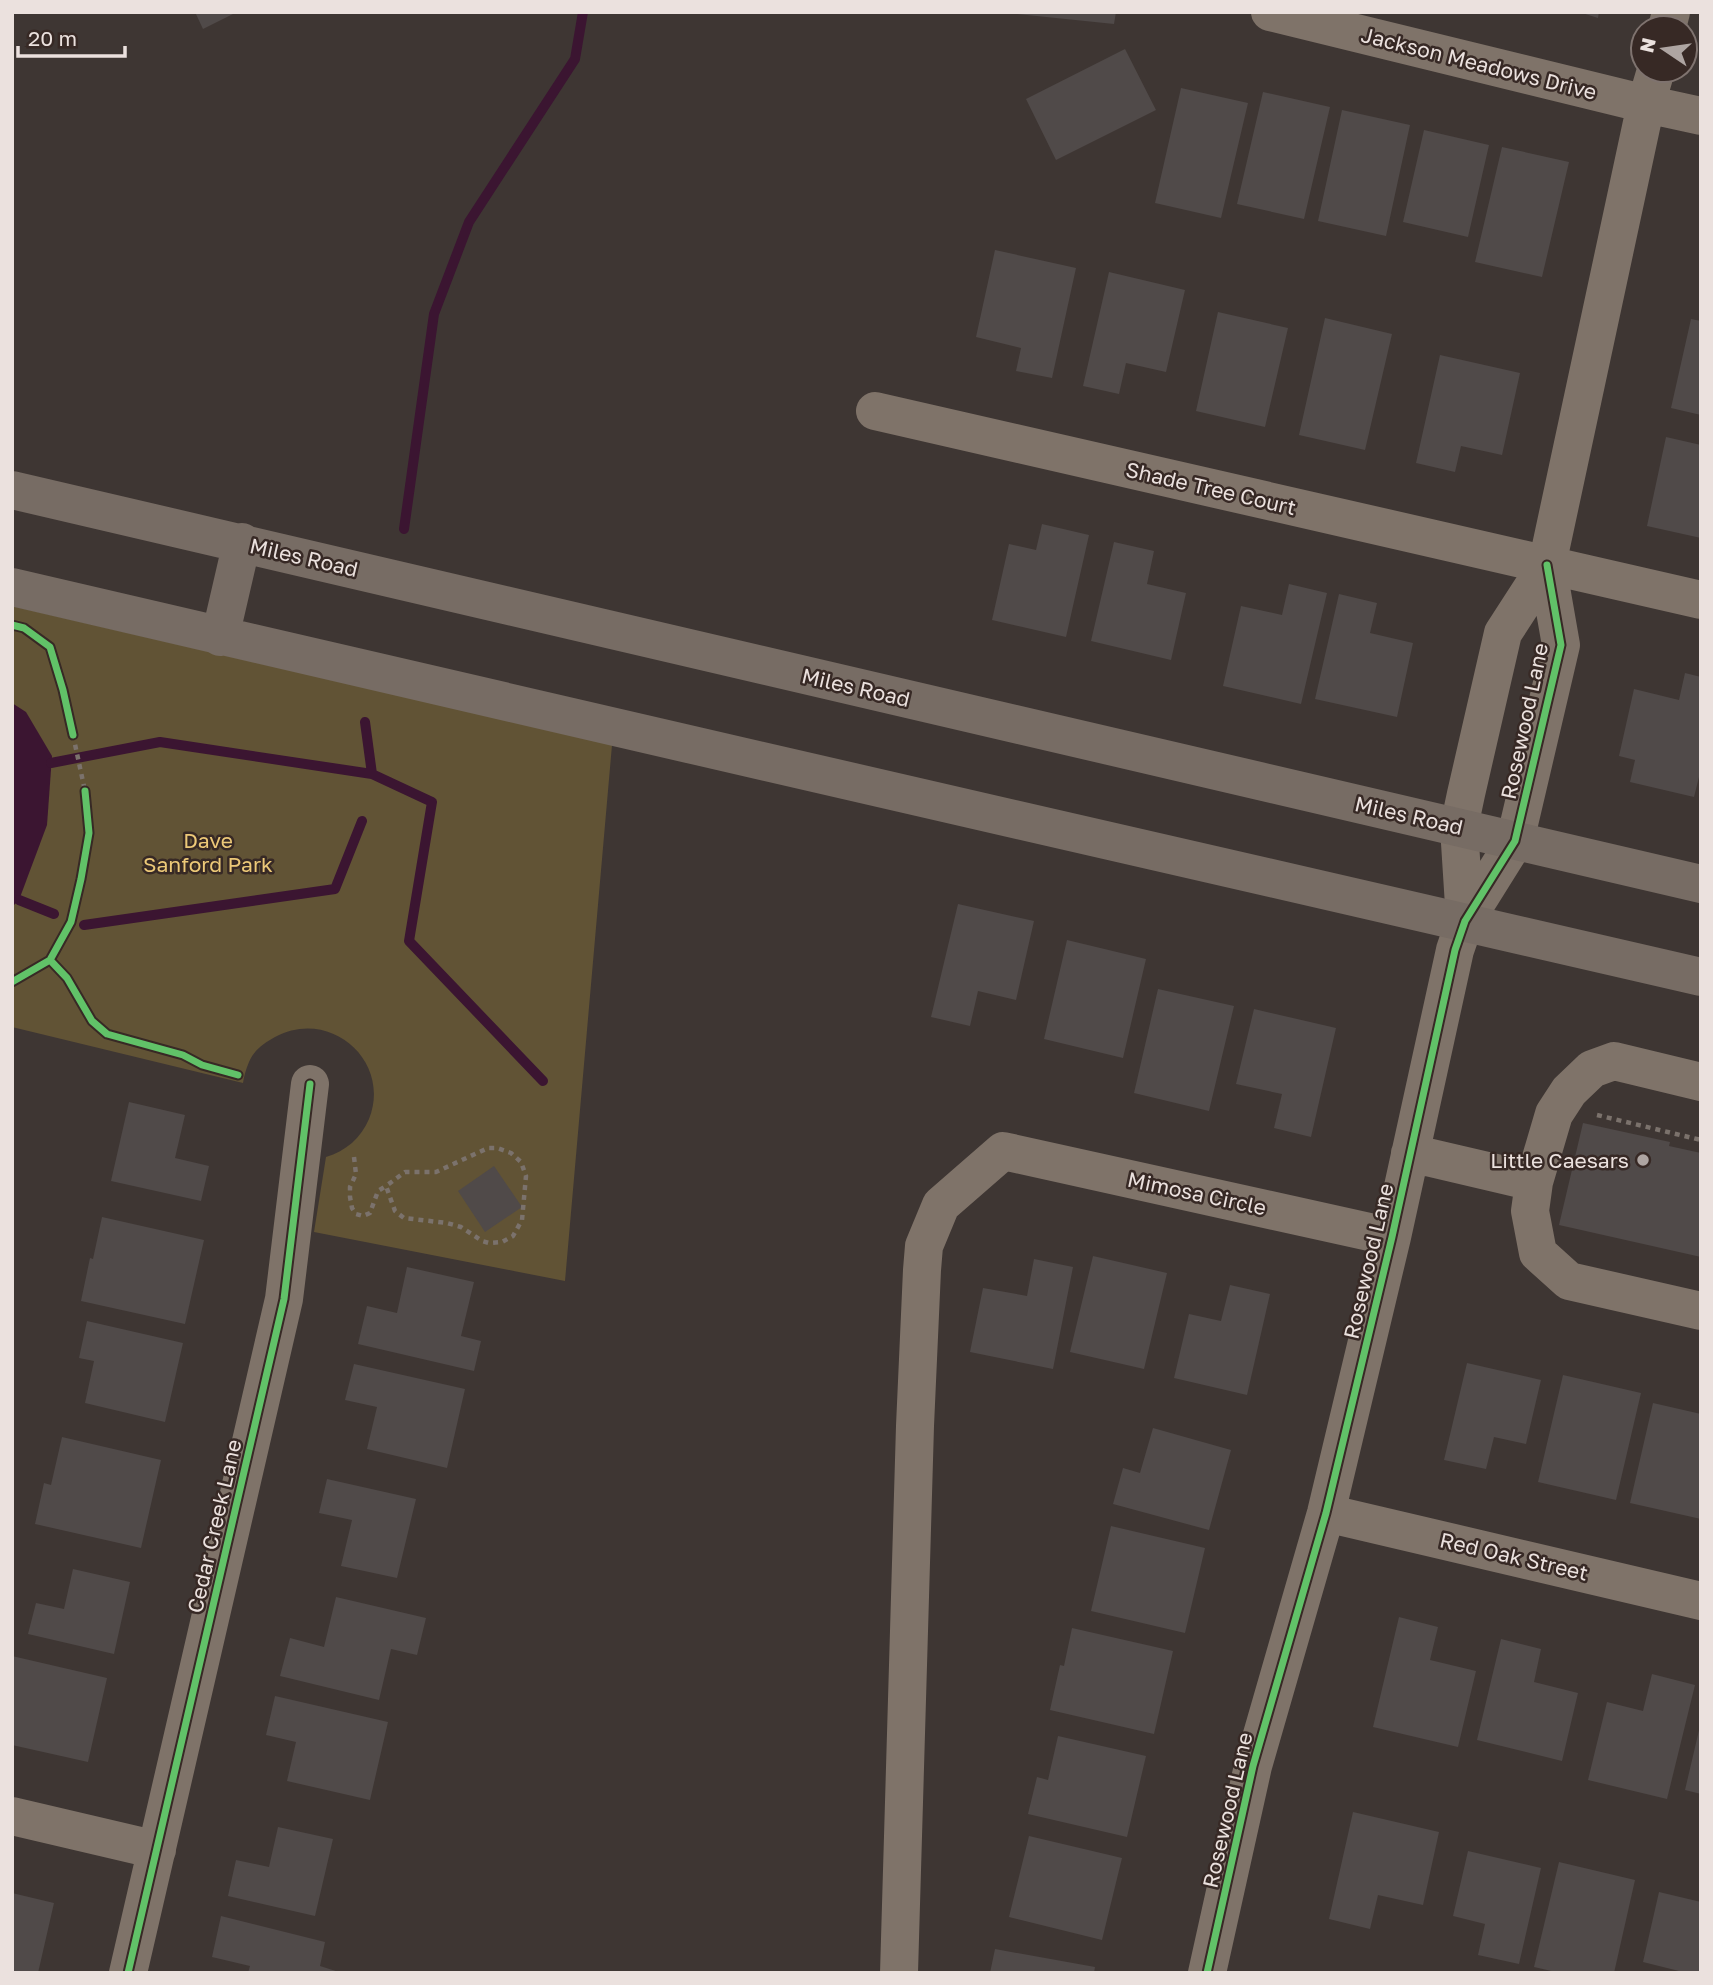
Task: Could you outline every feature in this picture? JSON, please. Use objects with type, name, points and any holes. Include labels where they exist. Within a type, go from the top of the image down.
[{"type":"main road","name":"Miles Road","points":[[12,490],[1701,884]]},
{"type":"main road","points":[[220,636],[242,542]]},
{"type":"main road","points":[[12,587],[1701,977]]},
{"type":"street","name":"Jackson Meadows Drive","points":[[1270,12],[1651,87],[1701,116]]},
{"type":"street","name":"Rosewood Lane","points":[[1465,921],[1459,827],[1503,633],[1547,565],[1651,87]]},
{"type":"street","name":"Shade Tree Court","points":[[875,411],[1701,600]]},
{"type":"street","name":"Rosewood Lane","points":[[1206,1973],[1253,1766],[1326,1513],[1392,1237],[1455,950],[1465,921],[1515,841],[1561,645],[1547,565]]},
{"type":"street","points":[[1701,1082],[1614,1061],[1592,1069],[1569,1091],[1554,1114],[1534,1182],[1530,1211],[1538,1253],[1569,1281],[1701,1311]]},
{"type":"street","name":"Cedar Creek Lane","points":[[128,1973],[284,1299],[310,1084]]},
{"type":"street","name":"Mimosa Circle","points":[[899,1973],[915,1426],[924,1246],[941,1205],[1003,1151],[1392,1237]]},
{"type":"street","points":[[1410,1153],[1534,1182]]},
{"type":"street","name":"Red Oak Street","points":[[1326,1513],[1701,1601]]},
{"type":"street","points":[[12,1816],[157,1850]]},
{"type":"path","points":[[70,724],[86,801]]},
{"type":"path","points":[[1559,1106],[1701,1140]]},
{"type":"path","points":[[354,1157],[356,1174],[350,1187],[350,1197],[356,1214],[363,1216],[370,1213],[378,1191],[405,1171],[436,1171],[488,1148],[511,1153],[522,1163],[526,1176],[522,1220],[513,1236],[502,1242],[489,1243],[461,1227],[404,1218],[395,1211],[386,1186]]},
{"type":"green space","name":"Dave Sanford Park","points":[[12,606],[612,745],[565,1281],[314,1232],[326,1157],[357,1138],[369,1119],[374,1098],[372,1078],[364,1060],[351,1045],[335,1034],[316,1029],[296,1030],[275,1037],[263,1044],[251,1058],[243,1083],[12,1027]]},
{"type":"shaded area","points":[[12,703],[26,712],[52,756],[47,825],[19,900],[12,907]]},
{"type":"building","points":[[195,12],[237,12],[203,29]]},
{"type":"building","points":[[1116,12],[1114,24],[1017,14]]},
{"type":"building","points":[[1579,12],[1599,12],[1598,18]]},
{"type":"building","points":[[1125,49],[1156,110],[1056,160],[1026,99]]},
{"type":"building","points":[[1181,88],[1248,103],[1221,218],[1155,203]]},
{"type":"building","points":[[1263,92],[1330,107],[1304,219],[1237,204]]},
{"type":"building","points":[[1342,110],[1410,125],[1386,236],[1318,221]]},
{"type":"building","points":[[1424,130],[1489,145],[1468,237],[1403,222]]},
{"type":"building","points":[[1502,147],[1569,162],[1542,277],[1475,262]]},
{"type":"building","points":[[995,250],[1076,268],[1052,378],[1016,371],[1021,348],[976,337]]},
{"type":"building","points":[[1109,272],[1185,290],[1166,372],[1126,363],[1119,394],[1083,386]]},
{"type":"building","points":[[1218,312],[1288,328],[1265,427],[1196,411]]},
{"type":"building","points":[[1325,318],[1392,334],[1365,450],[1299,435]]},
{"type":"building","points":[[1691,319],[1701,321],[1701,415],[1671,408]]},
{"type":"building","points":[[1440,355],[1520,373],[1502,455],[1461,446],[1455,472],[1416,463]]},
{"type":"building","points":[[1666,437],[1701,445],[1701,538],[1647,526]]},
{"type":"building","points":[[1042,524],[1089,535],[1066,637],[992,620],[1009,544],[1036,550]]},
{"type":"building","points":[[1114,542],[1154,551],[1147,584],[1186,593],[1171,660],[1091,641]]},
{"type":"building","points":[[1289,584],[1327,593],[1301,704],[1223,686],[1241,606],[1282,615]]},
{"type":"building","points":[[1339,594],[1377,603],[1370,633],[1413,643],[1397,717],[1315,699]]},
{"type":"building","points":[[1685,673],[1701,677],[1701,769],[1694,797],[1630,782],[1635,760],[1619,756],[1634,689],[1679,700]]},
{"type":"building","points":[[958,904],[1034,921],[1016,1000],[978,991],[970,1026],[931,1017]]},
{"type":"building","points":[[1067,940],[1146,959],[1123,1058],[1044,1039]]},
{"type":"building","points":[[1158,989],[1234,1006],[1209,1111],[1134,1093]]},
{"type":"building","points":[[1254,1009],[1336,1028],[1311,1137],[1274,1128],[1282,1094],[1236,1084]]},
{"type":"building","points":[[129,1102],[185,1115],[175,1158],[209,1166],[201,1201],[111,1181]]},
{"type":"building","points":[[1583,1123],[1670,1142],[1669,1146],[1701,1153],[1701,1257],[1559,1225]]},
{"type":"building","points":[[494,1166],[522,1207],[485,1232],[458,1191]]},
{"type":"building","points":[[102,1217],[204,1240],[185,1324],[81,1301]]},
{"type":"building","points":[[1093,1256],[1167,1273],[1144,1369],[1070,1352]]},
{"type":"building","points":[[1034,1259],[1073,1267],[1053,1369],[970,1352],[983,1288],[1027,1296]]},
{"type":"building","points":[[407,1267],[474,1282],[461,1336],[481,1341],[474,1371],[358,1344],[367,1306],[397,1313]]},
{"type":"building","points":[[1230,1285],[1270,1294],[1247,1395],[1174,1378],[1189,1314],[1221,1321]]},
{"type":"building","points":[[87,1321],[183,1343],[165,1422],[85,1403],[94,1361],[79,1358]]},
{"type":"building","points":[[1467,1363],[1541,1380],[1526,1444],[1494,1437],[1486,1469],[1444,1460]]},
{"type":"building","points":[[354,1364],[465,1389],[447,1468],[367,1449],[377,1407],[345,1400]]},
{"type":"building","points":[[1563,1375],[1641,1393],[1616,1500],[1538,1482]]},
{"type":"building","points":[[1653,1403],[1701,1414],[1701,1519],[1630,1503]]},
{"type":"building","points":[[1153,1428],[1231,1450],[1209,1530],[1113,1504],[1123,1468],[1140,1473]]},
{"type":"building","points":[[62,1437],[161,1460],[141,1548],[35,1524],[44,1483],[51,1485]]},
{"type":"building","points":[[327,1479],[416,1499],[397,1578],[341,1566],[352,1520],[319,1513]]},
{"type":"building","points":[[1111,1526],[1205,1548],[1185,1633],[1091,1611]]},
{"type":"building","points":[[73,1569],[130,1582],[114,1654],[28,1634],[36,1603],[64,1609]]},
{"type":"building","points":[[336,1597],[426,1618],[417,1655],[391,1649],[379,1700],[280,1676],[290,1638],[324,1647]]},
{"type":"building","points":[[1399,1617],[1438,1627],[1430,1660],[1476,1671],[1458,1747],[1373,1727]]},
{"type":"building","points":[[1072,1628],[1173,1651],[1154,1734],[1050,1710],[1060,1665],[1064,1666]]},
{"type":"building","points":[[1501,1639],[1541,1649],[1534,1682],[1578,1693],[1562,1761],[1477,1740]]},
{"type":"building","points":[[12,1656],[107,1678],[88,1762],[12,1745]]},
{"type":"building","points":[[1652,1674],[1695,1685],[1667,1799],[1588,1780],[1607,1702],[1643,1711]]},
{"type":"building","points":[[275,1696],[388,1722],[370,1800],[287,1781],[296,1742],[266,1735]]},
{"type":"building","points":[[1701,1726],[1701,1794],[1685,1790]]},
{"type":"building","points":[[1058,1736],[1146,1756],[1127,1837],[1028,1814],[1037,1777],[1048,1780]]},
{"type":"building","points":[[1353,1812],[1439,1832],[1423,1905],[1378,1895],[1370,1929],[1329,1919]]},
{"type":"building","points":[[278,1827],[333,1839],[315,1916],[228,1896],[236,1860],[269,1867]]},
{"type":"building","points":[[1029,1836],[1122,1858],[1102,1940],[1009,1917]]},
{"type":"building","points":[[1468,1851],[1541,1868],[1519,1964],[1478,1955],[1485,1924],[1453,1916]]},
{"type":"building","points":[[1559,1862],[1635,1880],[1614,1973],[1560,1973],[1534,1967]]},
{"type":"building","points":[[1659,1892],[1701,1902],[1701,1973],[1687,1973],[1643,1962]]},
{"type":"building","points":[[12,1893],[54,1903],[38,1973],[12,1973]]},
{"type":"building","points":[[221,1916],[325,1942],[320,1966],[342,1973],[248,1973],[250,1966],[212,1957]]},
{"type":"building","points":[[995,1949],[1095,1967],[1094,1973],[990,1973]]},
{"type":"waterway","points":[[404,529],[434,314],[469,222],[575,59],[583,12]]},
{"type":"waterway","points":[[51,763],[160,742],[372,774],[365,722]]},
{"type":"waterway","points":[[372,774],[432,802],[409,941],[543,1081]]},
{"type":"waterway","points":[[84,925],[335,889],[362,821]]},
{"type":"waterway","points":[[19,900],[54,914]]},
{"type":"cycle path","points":[[1207,1973],[1253,1766],[1326,1513],[1392,1237],[1455,950],[1465,921],[1515,841],[1561,645],[1547,565]]},
{"type":"cycle path","points":[[12,625],[24,628],[50,647],[73,735]]},
{"type":"cycle path","points":[[12,982],[50,960],[71,922],[89,833],[85,791]]},
{"type":"cycle path","points":[[50,960],[67,978],[92,1021],[107,1034],[183,1055],[202,1065],[238,1075]]},
{"type":"cycle path","points":[[128,1973],[284,1299],[310,1084]]},
{"type":"place","name":"Little Caesars","points":[[1643,1160]]}]
